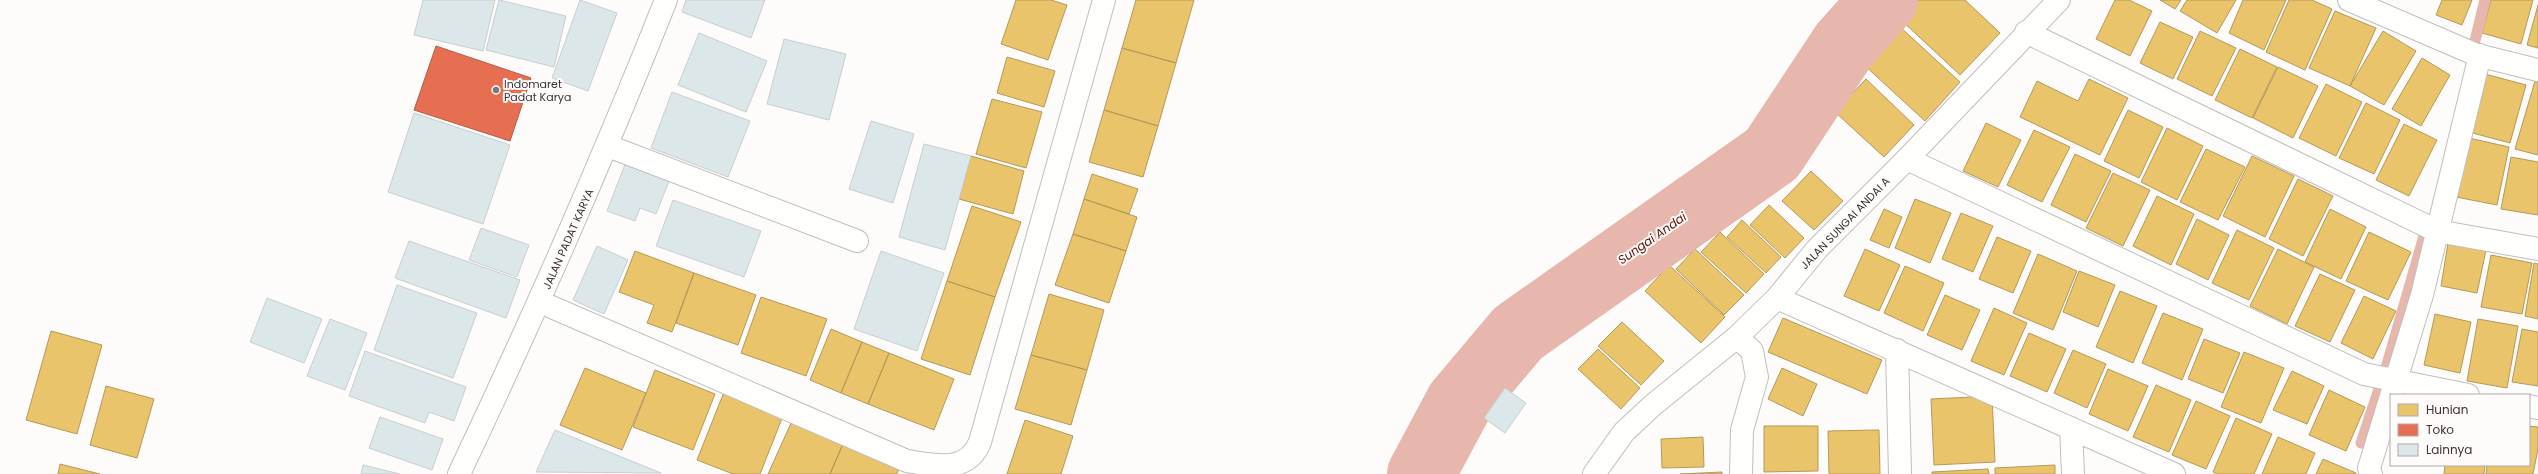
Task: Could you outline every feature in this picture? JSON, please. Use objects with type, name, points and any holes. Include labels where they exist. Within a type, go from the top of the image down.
[{"type":"street","name":"JALAN PADAT KARYA","points":[[459,474],[540,302],[608,146],[666,0]]},
{"type":"street","points":[[540,302],[907,461],[947,467],[958,465],[976,452],[980,442],[1104,0]]},
{"type":"street","name":"JALAN SUNGAI ANDAI A","points":[[1594,474],[1624,432],[1653,405],[1737,337],[1777,298],[1817,249],[1907,159],[2026,32],[2059,0]]},
{"type":"street","points":[[2349,0],[2474,54],[2538,70]]},
{"type":"street","points":[[2026,32],[2429,227],[2538,249]]},
{"type":"street","points":[[2371,474],[2369,468],[2391,380],[2422,295],[2429,227],[2474,54]]},
{"type":"street","points":[[608,146],[857,241]]},
{"type":"street","points":[[1907,159],[2364,374],[2463,394]]},
{"type":"street","points":[[1777,298],[2174,474]]},
{"type":"street","points":[[1737,337],[1752,351],[1757,377],[1742,430],[1741,474]]},
{"type":"street","points":[[1897,350],[1900,474]]},
{"type":"street","points":[[2071,428],[2073,474]]},
{"type":"building: Hunian","points":[[1016,0],[1051,0],[1067,5],[1048,60],[1001,44]]},
{"type":"building: Hunian","points":[[1136,0],[1194,0],[1176,63],[1122,48]]},
{"type":"building: Hunian","points":[[1918,0],[1965,0],[2000,33],[1960,75],[1900,19]]},
{"type":"building: Hunian","points":[[2115,0],[2129,0],[2152,11],[2130,56],[2096,39]]},
{"type":"building: Hunian","points":[[2160,0],[2181,0],[2175,9]]},
{"type":"building: Hunian","points":[[2187,0],[2236,0],[2217,33],[2180,11]]},
{"type":"building: Hunian","points":[[2243,0],[2286,0],[2264,50],[2229,33]]},
{"type":"building: Hunian","points":[[2289,0],[2312,0],[2332,9],[2305,70],[2266,52]]},
{"type":"building: Hunian","points":[[2442,0],[2472,0],[2462,25],[2436,15]]},
{"type":"building: Hunian","points":[[2491,0],[2533,0],[2521,44],[2482,33]]},
{"type":"building: Hunian","points":[[2538,5],[2538,48],[2527,45]]},
{"type":"building: Hunian","points":[[2335,11],[2376,28],[2350,86],[2309,68]]},
{"type":"building: Hunian","points":[[2160,22],[2193,37],[2173,79],[2140,63]]},
{"type":"building: Hunian","points":[[1899,26],[1960,82],[1925,121],[1863,64]]},
{"type":"building: Hunian","points":[[2200,31],[2236,48],[2212,96],[2177,79]]},
{"type":"building: Hunian","points":[[2383,31],[2416,51],[2384,105],[2350,86]]},
{"type":"building: Hunian","points":[[1122,48],[1176,63],[1158,126],[1104,110]]},
{"type":"building: Hunian","points":[[2240,49],[2277,67],[2252,118],[2215,100]]},
{"type":"building: Hunian","points":[[1007,57],[1055,71],[1044,107],[997,93]]},
{"type":"building: Hunian","points":[[2422,58],[2450,75],[2421,126],[2392,109]]},
{"type":"building: Hunian","points":[[2278,67],[2318,86],[2293,138],[2253,118]]},
{"type":"building: Hunian","points":[[2485,74],[2526,85],[2510,143],[2469,132]]},
{"type":"building: Hunian","points":[[1866,79],[1914,125],[1884,157],[1835,112]]},
{"type":"building: Hunian","points":[[2089,79],[2128,98],[2100,155],[2020,117],[2037,81],[2078,101]]},
{"type":"building: Hunian","points":[[2535,81],[2538,82],[2538,155],[2515,149]]},
{"type":"building: Hunian","points":[[2326,84],[2362,102],[2336,156],[2299,138]]},
{"type":"building: Hunian","points":[[992,99],[1042,112],[1026,168],[976,154]]},
{"type":"building: Hunian","points":[[2366,103],[2400,120],[2374,174],[2339,158]]},
{"type":"building: Hunian","points":[[1104,110],[1158,126],[1143,177],[1089,162]]},
{"type":"building: Hunian","points":[[2128,110],[2163,127],[2139,178],[2104,161]]},
{"type":"building: Hunian","points":[[1986,123],[2021,140],[1998,187],[1963,171]]},
{"type":"building: Hunian","points":[[2404,124],[2437,140],[2409,196],[2376,180]]},
{"type":"building: Hunian","points":[[2167,128],[2203,146],[2177,200],[2141,182]]},
{"type":"building: Hunian","points":[[2034,130],[2070,147],[2042,202],[2007,185]]},
{"type":"building: Hunian","points":[[2469,138],[2509,147],[2497,205],[2456,197]]},
{"type":"building: Hunian","points":[[2206,149],[2245,167],[2218,220],[2180,202]]},
{"type":"building: Hunian","points":[[2075,154],[2111,171],[2086,222],[2051,205]]},
{"type":"building: Hunian","points":[[971,156],[1024,171],[1013,214],[959,199]]},
{"type":"building: Hunian","points":[[2252,156],[2294,176],[2265,237],[2223,216]]},
{"type":"building: Hunian","points":[[2511,157],[2538,162],[2538,215],[2501,209]]},
{"type":"building: Hunian","points":[[1811,171],[1843,201],[1814,230],[1782,201]]},
{"type":"building: Hunian","points":[[2113,173],[2150,190],[2123,246],[2086,228]]},
{"type":"building: Hunian","points":[[1092,174],[1138,189],[1129,214],[1084,199]]},
{"type":"building: Hunian","points":[[2298,179],[2333,196],[2303,256],[2269,239]]},
{"type":"building: Hunian","points":[[2157,196],[2194,214],[2171,265],[2133,246]]},
{"type":"building: Hunian","points":[[1084,199],[1137,217],[1126,251],[1073,234]]},
{"type":"building: Hunian","points":[[1915,199],[1951,213],[1930,263],[1895,248]]},
{"type":"building: Hunian","points":[[1769,205],[1804,238],[1785,258],[1750,225]]},
{"type":"building: Hunian","points":[[972,206],[1021,222],[995,297],[947,281]]},
{"type":"building: Hunian","points":[[1884,209],[1902,217],[1889,248],[1870,240]]},
{"type":"building: Hunian","points":[[2330,209],[2366,227],[2341,279],[2305,262]]},
{"type":"building: Hunian","points":[[1961,213],[1993,226],[1973,272],[1942,259]]},
{"type":"building: Hunian","points":[[2197,219],[2229,235],[2208,280],[2176,264]]},
{"type":"building: Hunian","points":[[1742,220],[1781,257],[1766,273],[1727,237]]},
{"type":"building: Hunian","points":[[2237,230],[2274,248],[2249,300],[2212,283]]},
{"type":"building: Hunian","points":[[1720,232],[1764,274],[1746,293],[1701,252]]},
{"type":"building: Hunian","points":[[2369,232],[2411,252],[2388,300],[2346,281]]},
{"type":"building: Hunian","points":[[1073,234],[1126,251],[1109,303],[1055,285]]},
{"type":"building: Hunian","points":[[1997,237],[2031,251],[2013,293],[1979,279]]},
{"type":"building: Hunian","points":[[2448,243],[2486,250],[2477,293],[2441,286]]},
{"type":"building: Hunian","points":[[1695,249],[1744,295],[1724,315],[1676,269]]},
{"type":"building: Hunian","points":[[1865,249],[1900,265],[1879,311],[1844,296]]},
{"type":"building: Hunian","points":[[2278,249],[2314,267],[2287,324],[2250,306]]},
{"type":"building: Hunian","points":[[635,251],[694,273],[672,332],[647,323],[654,305],[619,292]]},
{"type":"building: Hunian","points":[[2038,254],[2077,271],[2053,330],[2013,313]]},
{"type":"building: Hunian","points":[[2491,255],[2532,263],[2522,314],[2481,307]]},
{"type":"building: Hunian","points":[[2534,263],[2538,264],[2538,319],[2525,316]]},
{"type":"building: Hunian","points":[[1669,265],[1725,317],[1701,343],[1645,291]]},
{"type":"building: Hunian","points":[[1905,266],[1944,283],[1923,331],[1884,313]]},
{"type":"building: Hunian","points":[[2079,271],[2115,285],[2098,327],[2063,312]]},
{"type":"building: Hunian","points":[[694,273],[756,295],[738,345],[676,323]]},
{"type":"building: Hunian","points":[[2320,274],[2355,290],[2330,342],[2295,326]]},
{"type":"building: Hunian","points":[[947,281],[995,297],[970,375],[921,359]]},
{"type":"building: Hunian","points":[[2120,291],[2157,306],[2133,363],[2096,347]]},
{"type":"building: Hunian","points":[[1049,294],[1104,310],[1087,370],[1031,355]]},
{"type":"building: Hunian","points":[[1945,295],[1980,310],[1962,350],[1927,335]]},
{"type":"building: Hunian","points":[[2364,296],[2396,311],[2373,359],[2341,343]]},
{"type":"building: Hunian","points":[[761,297],[827,319],[806,376],[741,353]]},
{"type":"building: Hunian","points":[[1994,308],[2027,323],[2004,375],[1971,361]]},
{"type":"building: Hunian","points":[[2163,313],[2203,329],[2182,380],[2142,363]]},
{"type":"building: Hunian","points":[[2435,314],[2471,322],[2460,373],[2424,365]]},
{"type":"building: Hunian","points":[[1783,318],[1882,360],[1867,394],[1768,352]]},
{"type":"building: Hunian","points":[[2478,319],[2518,326],[2507,388],[2467,381]]},
{"type":"building: Hunian","points":[[1622,322],[1664,361],[1641,385],[1598,346]]},
{"type":"building: Hunian","points":[[831,329],[862,342],[841,393],[810,380]]},
{"type":"building: Hunian","points":[[2522,329],[2538,332],[2538,386],[2512,382]]},
{"type":"building: Hunian","points":[[51,331],[102,345],[77,434],[26,420]]},
{"type":"building: Hunian","points":[[2029,333],[2066,349],[2047,392],[2010,376]]},
{"type":"building: Hunian","points":[[2204,339],[2240,353],[2223,393],[2188,379]]},
{"type":"building: Hunian","points":[[862,342],[889,353],[868,404],[841,393]]},
{"type":"building: Hunian","points":[[1598,349],[1640,388],[1621,409],[1578,369]]},
{"type":"building: Hunian","points":[[2073,350],[2106,364],[2087,408],[2054,393]]},
{"type":"building: Hunian","points":[[2244,352],[2284,368],[2261,423],[2221,407]]},
{"type":"building: Hunian","points":[[889,353],[954,379],[934,430],[868,404]]},
{"type":"building: Hunian","points":[[1031,355],[1087,370],[1071,425],[1015,409]]},
{"type":"building: Hunian","points":[[585,368],[646,393],[622,450],[560,425]]},
{"type":"building: Hunian","points":[[1782,368],[1817,384],[1803,416],[1768,399]]},
{"type":"building: Hunian","points":[[2108,369],[2148,386],[2128,431],[2089,414]]},
{"type":"building: Hunian","points":[[655,370],[715,394],[693,450],[633,427]]},
{"type":"building: Hunian","points":[[2292,371],[2324,386],[2307,424],[2273,410]]},
{"type":"building: Hunian","points":[[2156,385],[2191,400],[2169,452],[2133,437]]},
{"type":"building: Hunian","points":[[106,386],[154,399],[137,458],[90,445]]},
{"type":"building: Hunian","points":[[2329,390],[2365,407],[2346,451],[2309,435]]},
{"type":"building: Hunian","points":[[724,392],[783,416],[760,474],[733,474],[697,460]]},
{"type":"building: Hunian","points":[[1992,396],[1995,462],[1934,465],[1931,399]]},
{"type":"building: Hunian","points":[[2196,401],[2230,416],[2206,469],[2172,455]]},
{"type":"building: Hunian","points":[[2236,418],[2272,434],[2254,474],[2217,474],[2213,472]]},
{"type":"building: Hunian","points":[[1025,420],[1073,436],[1061,474],[1007,474]]},
{"type":"building: Hunian","points":[[792,421],[843,444],[830,474],[768,474]]},
{"type":"building: Hunian","points":[[1764,426],[1818,426],[1818,471],[1764,472]]},
{"type":"building: Hunian","points":[[2530,426],[2538,427],[2538,449],[2533,474],[2486,474],[2487,466],[2530,466]]},
{"type":"building: Hunian","points":[[1879,430],[1880,474],[1829,474],[1828,431]]},
{"type":"building: Hunian","points":[[1703,437],[1704,467],[1662,468],[1661,439]]},
{"type":"building: Hunian","points":[[2278,437],[2315,453],[2306,474],[2262,474]]},
{"type":"building: Hunian","points":[[843,444],[899,468],[897,474],[830,474]]},
{"type":"building: Hunian","points":[[2323,459],[2356,473],[2356,474],[2316,474]]},
{"type":"building: Hunian","points":[[60,464],[100,474],[58,474]]},
{"type":"building: Hunian","points":[[2055,465],[2055,474],[1995,474],[1995,468]]},
{"type":"building: Hunian","points":[[2445,466],[2485,466],[2484,474],[2444,474]]},
{"type":"building: Hunian","points":[[1988,469],[1989,474],[1932,474],[1932,472]]},
{"type":"building: Hunian","points":[[1722,472],[1722,474],[1680,474]]},
{"type":"building: Toko","points":[[436,46],[531,78],[510,141],[414,110]]},
{"type":"building: Lainnya","points":[[423,0],[495,0],[483,51],[414,35]]},
{"type":"building: Lainnya","points":[[499,0],[566,16],[554,67],[486,50]]},
{"type":"building: Lainnya","points":[[580,0],[617,13],[588,91],[552,78]]},
{"type":"building: Lainnya","points":[[686,0],[765,0],[751,38],[682,12]]},
{"type":"building: Lainnya","points":[[699,33],[767,61],[746,112],[678,85]]},
{"type":"building: Lainnya","points":[[784,39],[846,54],[829,120],[767,104]]},
{"type":"building: Lainnya","points":[[672,92],[750,121],[728,177],[651,148]]},
{"type":"building: Lainnya","points":[[414,113],[510,145],[483,224],[388,192]]},
{"type":"building: Lainnya","points":[[871,121],[914,134],[893,203],[849,189]]},
{"type":"building: Lainnya","points":[[924,144],[971,156],[945,250],[899,237]]},
{"type":"building: Lainnya","points":[[627,159],[671,176],[656,214],[640,208],[635,221],[607,211]]},
{"type":"building: Lainnya","points":[[673,200],[761,231],[744,277],[656,246]]},
{"type":"building: Lainnya","points":[[481,228],[529,245],[517,277],[469,260]]},
{"type":"building: Lainnya","points":[[409,241],[520,280],[506,318],[395,278]]},
{"type":"building: Lainnya","points":[[597,246],[628,260],[604,314],[573,300]]},
{"type":"building: Lainnya","points":[[881,251],[944,273],[917,351],[854,329]]},
{"type":"building: Lainnya","points":[[397,285],[477,313],[453,378],[374,350]]},
{"type":"building: Lainnya","points":[[267,298],[322,319],[304,363],[250,342]]},
{"type":"building: Lainnya","points":[[330,319],[367,333],[345,390],[307,376]]},
{"type":"building: Lainnya","points":[[365,351],[466,387],[454,421],[429,412],[425,423],[349,396]]},
{"type":"building: Lainnya","points":[[1505,388],[1526,403],[1505,433],[1484,418]]},
{"type":"building: Lainnya","points":[[380,417],[443,439],[432,470],[369,448]]},
{"type":"building: Lainnya","points":[[555,430],[661,473],[536,472]]},
{"type":"building: Lainnya","points":[[363,465],[400,474],[361,474]]},
{"type":"waterway","name":"Sungai Andai","points":[[1421,474],[1459,403],[1518,333],[1772,154],[1844,45],[1884,0]]},
{"type":"waterway","points":[[2471,57],[2485,0]]},
{"type":"waterway","points":[[2361,443],[2386,368],[2428,222]]},
{"type":"place","name":"Indomaret Padat Karya","points":[[496,90]]}]
